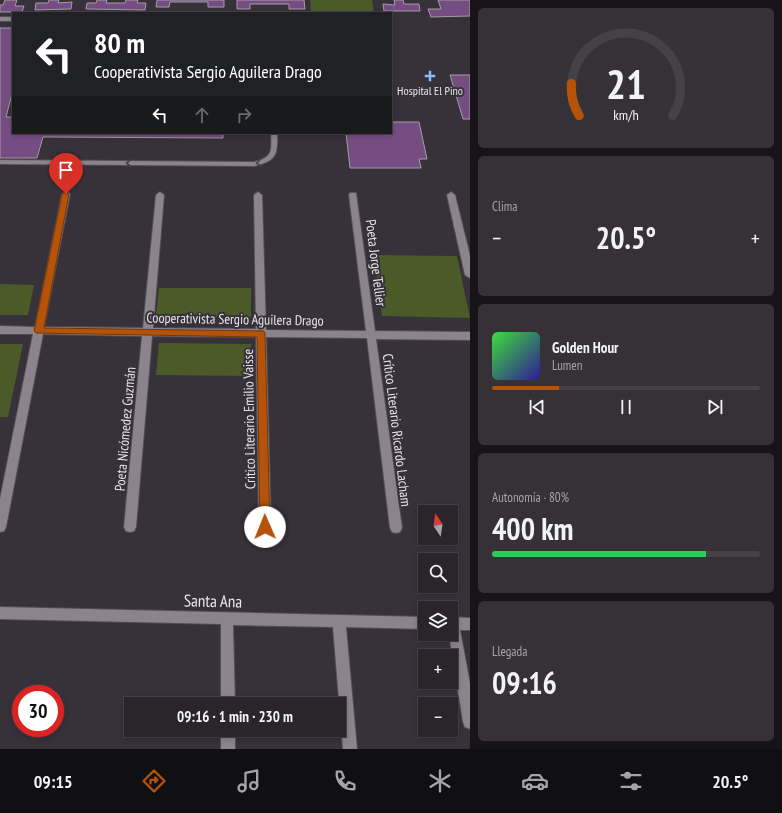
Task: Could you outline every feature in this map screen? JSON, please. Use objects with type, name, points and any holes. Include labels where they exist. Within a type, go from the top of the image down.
[{"type":"street","points":[[0,527],[66,194]]},
{"type":"street","name":"Poeta Nicómedez Guzmán","points":[[130,527],[160,195]]},
{"type":"street","name":"Critico Literario Emilio Vaisse","points":[[258,195],[265,527]]},
{"type":"street","name":"Poeta Jorge Tellier","points":[[353,195],[371,335]]},
{"type":"street","points":[[451,195],[470,275]]},
{"type":"street","name":"Cooperativista Sergio Aguilera Drago","points":[[0,330],[470,336]]},
{"type":"street","name":"Crítico Literario Ricardo Lacham","points":[[371,335],[396,528]]},
{"type":"street","name":"Santa Ana","points":[[0,613],[418,622]]},
{"type":"street","points":[[227,618],[228,697]]},
{"type":"street","points":[[338,620],[350,749]]},
{"type":"street","points":[[458,623],[470,624]]},
{"type":"street","points":[[455,641],[470,722]]},
{"type":"street","points":[[228,737],[228,749]]},
{"type":"lane","points":[[0,19],[12,19]]},
{"type":"lane","points":[[0,162],[254,164],[266,162],[275,151],[274,134]]},
{"type":"green space","points":[[310,0],[372,0],[374,12],[311,12]]},
{"type":"green space","points":[[374,255],[457,256],[470,318],[382,316]]},
{"type":"green space","points":[[0,284],[34,285],[28,315],[0,315]]},
{"type":"green space","points":[[159,288],[251,288],[251,317],[156,316]]},
{"type":"green space","points":[[159,343],[251,344],[251,376],[156,375]]},
{"type":"green space","points":[[0,344],[23,344],[8,417],[0,417]]},
{"type":"building","points":[[5,0],[17,0],[15,6],[24,6],[22,12],[0,12],[0,5],[3,5]]},
{"type":"building","points":[[49,0],[59,0],[58,3],[72,2],[71,9],[35,10],[36,3],[48,3]]},
{"type":"building","points":[[97,0],[107,0],[106,3],[125,3],[126,0],[138,0],[137,3],[146,3],[145,10],[86,9],[87,3],[96,3]]},
{"type":"building","points":[[157,0],[224,0],[224,7],[208,7],[208,2],[170,2],[169,7],[156,7]]},
{"type":"building","points":[[237,0],[304,0],[305,9],[289,9],[289,4],[250,4],[250,9],[237,9]]},
{"type":"building","points":[[394,0],[403,0],[404,4],[419,4],[420,11],[384,11],[383,4],[395,5]]},
{"type":"building","points":[[438,0],[470,0],[470,16],[431,17],[428,9],[441,9]]},
{"type":"building","points":[[0,28],[12,28],[12,94],[6,117],[12,117],[12,134],[223,134],[223,138],[43,137],[37,158],[0,158]]},
{"type":"building","points":[[450,75],[470,75],[470,119],[463,119]]},
{"type":"building","points":[[392,122],[419,122],[427,159],[419,159],[421,168],[350,168],[346,134],[392,134]]},
{"type":"place","name":"Hospital El Pino","points":[[430,76]]},
{"type":"route","points":[[66,194],[39,331],[261,334],[265,527]]}]
